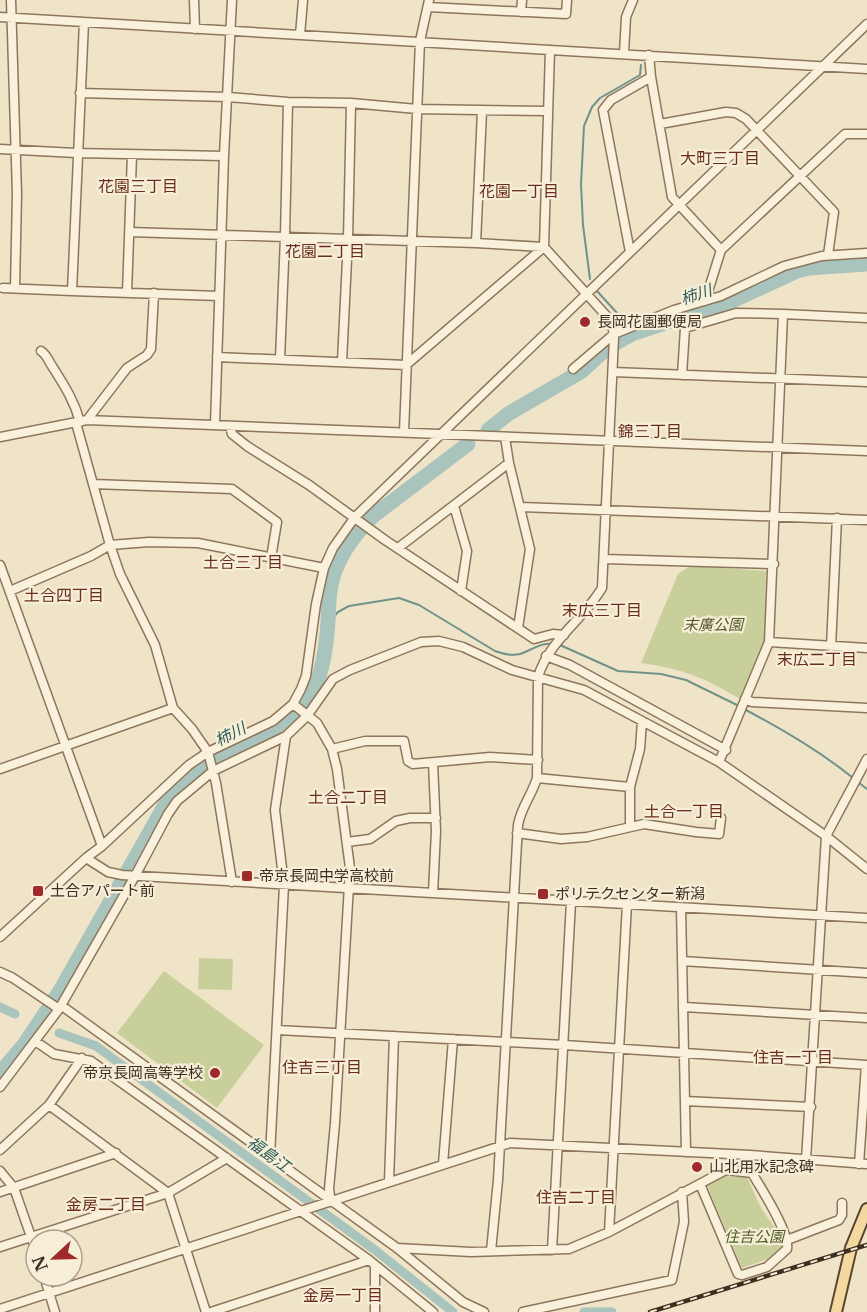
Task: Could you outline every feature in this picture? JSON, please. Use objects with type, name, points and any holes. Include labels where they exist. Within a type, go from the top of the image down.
[{"type":"main road","points":[[836,1312],[851,1248],[867,1209]]},
{"type":"street","points":[[11,0],[17,194],[15,288]]},
{"type":"street","points":[[194,0],[195,29]]},
{"type":"street","points":[[215,425],[232,0]]},
{"type":"street","points":[[300,34],[303,0]]},
{"type":"street","points":[[521,12],[522,0]]},
{"type":"street","points":[[404,432],[420,42],[429,3],[477,4],[521,12],[566,14],[567,0]]},
{"type":"street","points":[[624,53],[626,17],[633,0]]},
{"type":"street","points":[[0,17],[867,69]]},
{"type":"street","points":[[72,291],[76,153],[84,22]]},
{"type":"street","points":[[0,937],[189,765],[208,752],[273,721],[294,705],[306,676],[317,598],[324,568],[333,548],[361,522],[438,435],[867,24]]},
{"type":"street","points":[[217,357],[406,365],[544,247],[550,50]]},
{"type":"street","points":[[649,55],[672,197],[722,250]]},
{"type":"street","points":[[630,252],[603,110],[611,100],[651,77]]},
{"type":"street","points":[[80,93],[228,97],[288,102],[351,103],[417,109],[547,111]]},
{"type":"street","points":[[280,359],[288,102]]},
{"type":"street","points":[[342,362],[351,103]]},
{"type":"street","points":[[476,243],[483,111]]},
{"type":"street","points":[[660,124],[726,112],[736,113],[746,119],[834,212],[828,255]]},
{"type":"street","points":[[705,301],[722,250],[845,134],[867,134]]},
{"type":"street","points":[[0,149],[132,155],[224,156]]},
{"type":"street","points":[[127,293],[132,155]]},
{"type":"street","points":[[129,232],[544,247],[612,321],[614,350],[602,588],[594,601],[548,654],[538,677],[537,778],[520,813],[517,833],[498,1180],[491,1251]]},
{"type":"street","points":[[573,369],[614,336],[674,310],[721,296],[784,266],[828,255],[867,253]]},
{"type":"street","points":[[3,288],[219,296]]},
{"type":"street","points":[[81,422],[127,368],[147,355],[151,349],[153,293]]},
{"type":"street","points":[[682,375],[685,328],[736,313],[867,318]]},
{"type":"street","points":[[719,762],[726,750],[769,642],[783,314]]},
{"type":"street","points":[[41,351],[46,354],[67,387],[81,422],[93,484],[110,545],[120,574],[155,645],[173,708],[208,752],[232,882]]},
{"type":"street","points":[[612,372],[867,382]]},
{"type":"street","points":[[0,437],[81,422],[215,425],[867,451]]},
{"type":"street","points":[[230,426],[232,434],[247,446],[534,639],[553,634],[561,638]]},
{"type":"street","points":[[506,437],[509,463],[530,549],[518,628]]},
{"type":"street","points":[[398,548],[509,463]]},
{"type":"street","points":[[93,484],[232,489],[277,522],[271,558]]},
{"type":"street","points":[[454,506],[467,551],[461,591]]},
{"type":"street","points":[[521,507],[867,520]]},
{"type":"street","points":[[831,647],[837,518]]},
{"type":"street","points":[[10,591],[91,556],[110,545],[149,542],[198,543],[324,568]]},
{"type":"street","points":[[604,559],[774,564]]},
{"type":"street","points":[[0,565],[2,580],[10,591],[102,846]]},
{"type":"street","points":[[0,1088],[59,1007],[172,807],[192,787],[213,771],[286,736],[306,715],[333,679],[392,652],[429,640],[449,642],[501,666],[584,690],[719,762],[826,836],[867,868]]},
{"type":"street","points":[[769,642],[867,648]]},
{"type":"street","points":[[548,654],[726,750]]},
{"type":"street","points":[[745,700],[867,708]]},
{"type":"street","points":[[294,705],[317,723],[332,749],[337,769],[350,868],[341,1033],[328,1202]]},
{"type":"street","points":[[0,770],[173,708]]},
{"type":"street","points":[[630,827],[630,787],[640,749],[642,721]]},
{"type":"street","points":[[270,1156],[284,885],[275,810],[286,736]]},
{"type":"street","points":[[332,749],[365,741],[404,741],[408,761],[413,764],[490,757],[538,760]]},
{"type":"street","points":[[806,1160],[826,836],[853,784],[863,772],[867,759]]},
{"type":"street","points":[[433,763],[436,818],[433,893]]},
{"type":"street","points":[[537,778],[630,787]]},
{"type":"street","points":[[347,842],[370,838],[396,821],[410,818],[436,818]]},
{"type":"street","points":[[517,833],[561,839],[587,837],[644,824],[719,834],[722,818]]},
{"type":"street","points":[[86,858],[103,869],[132,876],[867,918]]},
{"type":"street","points":[[552,1250],[571,902]]},
{"type":"street","points":[[609,1232],[617,1049],[627,904]]},
{"type":"street","points":[[681,908],[686,1152]]},
{"type":"street","points":[[682,961],[867,973]]},
{"type":"street","points":[[0,972],[59,1007],[270,1156],[328,1202],[397,1248],[463,1302],[484,1312]]},
{"type":"street","points":[[684,1007],[867,1018]]},
{"type":"street","points":[[0,1309],[499,1145],[519,1142],[863,1164],[866,1065],[564,1045],[277,1030]]},
{"type":"street","points":[[388,1182],[394,1036]]},
{"type":"street","points":[[443,1164],[453,1039]]},
{"type":"street","points":[[35,1041],[54,1054],[91,1061],[303,1210],[433,1312]]},
{"type":"street","points":[[0,1150],[49,1105],[82,1058]]},
{"type":"street","points":[[685,1101],[811,1107]]},
{"type":"street","points":[[49,1105],[168,1192],[208,1312],[372,1262]]},
{"type":"street","points":[[0,1192],[116,1154]]},
{"type":"street","points":[[724,1154],[724,1171]]},
{"type":"street","points":[[748,1171],[750,1155]]},
{"type":"street","points":[[62,1228],[168,1192],[227,1158]]},
{"type":"street","points":[[397,1248],[471,1252],[568,1249],[609,1232],[724,1171],[748,1171],[752,1173],[775,1212],[787,1240],[787,1249],[767,1267],[738,1274],[700,1184]]},
{"type":"street","points":[[0,1172],[14,1188],[28,1228]]},
{"type":"street","points":[[523,1312],[672,1281],[684,1222],[682,1192]]},
{"type":"street","points":[[787,1240],[839,1220],[842,1215],[842,1203]]},
{"type":"street","points":[[0,1247],[24,1240]]},
{"type":"street","points":[[372,1262],[375,1312]]},
{"type":"street","points":[[48,1288],[55,1312]]},
{"type":"green space","name":"末廣公園","points":[[690,566],[766,571],[764,641],[740,699],[692,675],[641,663],[678,574]]},
{"type":"green space","points":[[199,958],[233,959],[232,990],[198,989]]},
{"type":"green space","points":[[164,971],[264,1045],[217,1108],[117,1033]]},
{"type":"green space","name":"住吉公園","points":[[725,1176],[747,1177],[760,1205],[781,1240],[782,1247],[768,1259],[742,1268],[707,1185]]},
{"type":"waterway","points":[[590,279],[583,225],[581,184],[584,126],[592,107],[600,98],[640,75],[641,65]]},
{"type":"waterway","name":"柿川","points":[[488,430],[508,414],[582,371],[607,348],[632,334],[732,301],[797,271],[867,264]]},
{"type":"waterway","points":[[597,291],[627,324]]},
{"type":"waterway","name":"柿川","points":[[0,1073],[24,1045],[60,991],[165,805],[181,786],[205,767],[283,727],[295,716],[312,693],[325,653],[332,581],[338,563],[354,538],[373,516],[468,444]]},
{"type":"waterway","points":[[328,623],[338,612],[349,606],[399,598],[419,605],[501,653],[517,655],[541,645],[554,644]]},
{"type":"waterway","points":[[560,645],[618,671],[661,674],[686,680],[739,706]]},
{"type":"waterway","points":[[744,709],[800,741],[853,778]]},
{"type":"waterway","points":[[858,782],[867,789]]},
{"type":"waterway","name":"福島江","points":[[0,1007],[15,1014]]},
{"type":"waterway","name":"福島江","points":[[59,1033],[96,1046],[375,1250],[453,1312]]},
{"type":"waterway","name":"福島江","points":[[584,1312],[612,1312]]},
{"type":"railway","points":[[650,1312],[867,1245]]},
{"type":"place","name":"長岡花園郵便局","points":[[585,322]]},
{"type":"place","name":"帝京長岡中学高校前","points":[[247,876]]},
{"type":"place","name":"土合アパート前","points":[[38,891]]},
{"type":"place","name":"ポリテクセンター新潟","points":[[543,894]]},
{"type":"place","name":"帝京長岡高等学校","points":[[215,1073]]},
{"type":"place","name":"山北用水記念碑","points":[[697,1167]]},
{"type":"district","name":"大町三丁目","points":[[720,158]]},
{"type":"district","name":"花園三丁目","points":[[138,186]]},
{"type":"district","name":"花園一丁目","points":[[519,191]]},
{"type":"district","name":"花園二丁目","points":[[325,251]]},
{"type":"district","name":"錦三丁目","points":[[650,431]]},
{"type":"district","name":"土合三丁目","points":[[243,562]]},
{"type":"district","name":"土合四丁目","points":[[64,595]]},
{"type":"district","name":"末広三丁目","points":[[602,610]]},
{"type":"district","name":"末広二丁目","points":[[817,659]]},
{"type":"district","name":"土合二丁目","points":[[348,797]]},
{"type":"district","name":"土合一丁目","points":[[684,811]]},
{"type":"district","name":"住吉一丁目","points":[[793,1057]]},
{"type":"district","name":"住吉三丁目","points":[[322,1067]]},
{"type":"district","name":"住吉二丁目","points":[[576,1197]]},
{"type":"district","name":"金房二丁目","points":[[106,1204]]},
{"type":"district","name":"金房一丁目","points":[[343,1295]]}]
